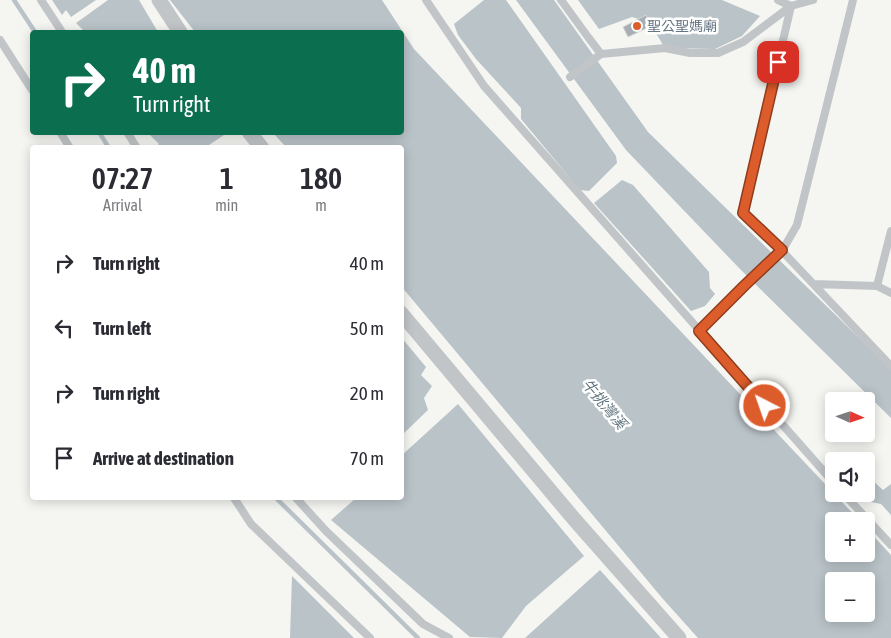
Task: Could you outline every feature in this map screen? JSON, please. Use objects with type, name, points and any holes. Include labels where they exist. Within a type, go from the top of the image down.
[{"type":"street","points":[[159,0],[179,30]]},
{"type":"street","points":[[404,317],[574,519],[679,638]]},
{"type":"lane","points":[[40,0],[61,30]]},
{"type":"lane","points":[[426,0],[484,86],[825,473]]},
{"type":"lane","points":[[561,0],[599,55]]},
{"type":"lane","points":[[778,0],[791,6]]},
{"type":"lane","points":[[570,77],[599,55],[665,48],[690,53],[718,53],[743,42],[791,6],[814,0]]},
{"type":"lane","points":[[699,331],[782,250],[797,225],[853,0]]},
{"type":"lane","points":[[791,6],[743,213],[782,250],[891,366]]},
{"type":"lane","points":[[0,40],[30,87]]},
{"type":"lane","points":[[876,286],[891,231]]},
{"type":"lane","points":[[814,284],[876,286],[891,293]]},
{"type":"lane","points":[[235,500],[251,524],[370,638]]},
{"type":"lane","points":[[298,500],[326,531],[423,624],[449,638]]},
{"type":"lane","points":[[851,502],[891,545]]},
{"type":"water","points":[[52,0],[96,0],[71,17],[66,10],[62,15]]},
{"type":"water","points":[[108,0],[139,0],[157,30],[83,30],[76,23]]},
{"type":"water","points":[[170,0],[382,0],[402,30],[193,30]]},
{"type":"water","points":[[484,0],[506,0],[616,156],[617,163],[589,191],[580,190],[521,119],[521,108],[476,59],[458,35],[454,24]]},
{"type":"water","points":[[516,0],[554,0],[648,132],[891,369],[891,418],[875,402],[875,392],[865,392],[739,268],[626,150]]},
{"type":"water","points":[[578,0],[722,0],[760,16],[742,36],[715,49],[665,48],[649,22],[632,17],[599,29]]},
{"type":"water","name":"牛挑灣溪","points":[[404,34],[414,49],[825,484],[825,502],[842,502],[851,512],[825,512],[825,562],[875,562],[875,538],[891,555],[891,638],[698,638],[663,599],[404,290],[404,145],[284,145],[275,135],[404,135]]},
{"type":"water","points":[[150,135],[224,135],[209,145],[159,144]]},
{"type":"water","points":[[622,180],[633,185],[709,272],[710,288],[715,294],[705,306],[691,311],[594,203]]},
{"type":"water","points":[[404,341],[426,367],[421,375],[432,386],[424,398],[428,410],[404,433]]},
{"type":"water","points":[[458,404],[584,556],[526,606],[502,638],[470,637],[331,520],[354,500],[404,500],[404,453]]},
{"type":"water","points":[[875,483],[883,490],[891,484],[891,515],[881,504],[871,502],[875,502]]},
{"type":"water","points":[[600,570],[661,638],[525,638]]},
{"type":"water","points":[[292,576],[354,638],[290,638]]},
{"type":"building","name":"聖公聖媽廟","points":[[646,15],[651,26],[628,37],[623,27]]},
{"type":"waterway","points":[[14,0],[34,30]]},
{"type":"waterway","points":[[101,135],[107,145]]},
{"type":"waterway","points":[[278,500],[418,638]]},
{"type":"place","name":"聖公聖媽廟","points":[[637,26]]},
{"type":"route","points":[[765,406],[699,331],[782,250],[743,213],[778,62]]}]
